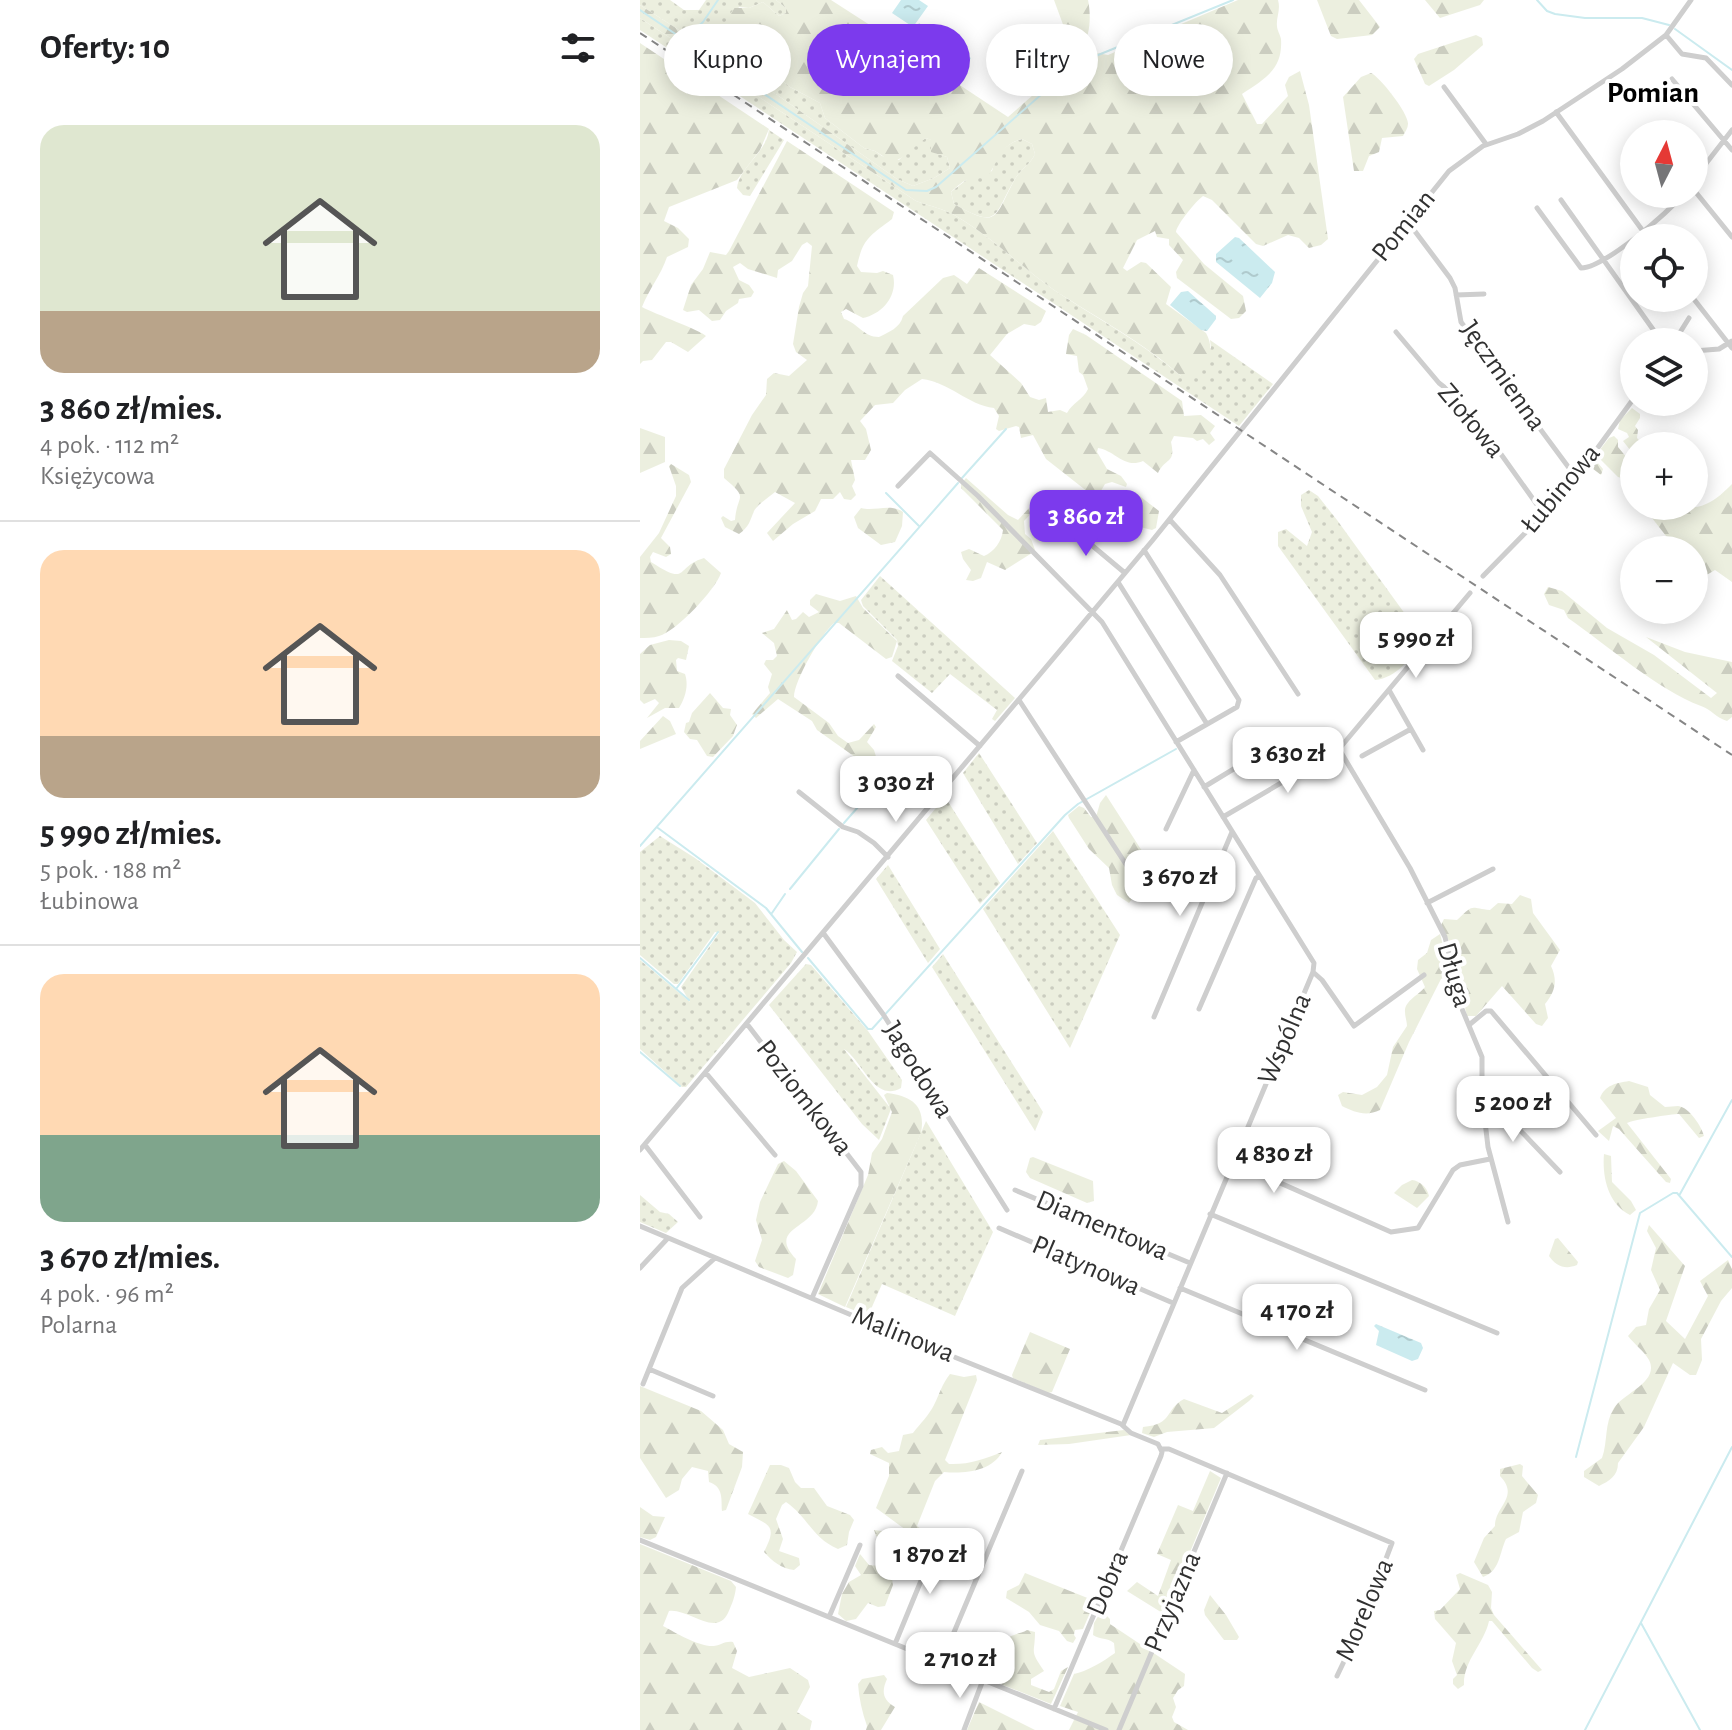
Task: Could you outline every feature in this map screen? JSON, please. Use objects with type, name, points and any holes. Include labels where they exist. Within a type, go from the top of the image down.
[{"type":"street","name":"Pomian","points":[[642,1147],[1171,518],[1454,165],[1486,144],[1523,132],[1622,69],[1666,35],[1691,0]]},
{"type":"street","points":[[1666,35],[1682,54],[1706,58],[1732,85]]},
{"type":"street","points":[[1672,79],[1732,150]]},
{"type":"street","points":[[1444,87],[1486,144]]},
{"type":"street","points":[[1556,112],[1639,224]]},
{"type":"street","points":[[1708,161],[1732,130]]},
{"type":"street","points":[[1561,200],[1652,328]]},
{"type":"street","points":[[1708,207],[1732,237]]},
{"type":"street","points":[[1537,208],[1581,268],[1603,260],[1620,247]]},
{"type":"street","points":[[1651,224],[1671,208]]},
{"type":"street","points":[[1408,222],[1443,266],[1456,295]]},
{"type":"street","name":"Jęczmienna","points":[[1484,294],[1456,295],[1461,322],[1575,476]]},
{"type":"street","points":[[1705,312],[1731,344],[1708,350]]},
{"type":"street","points":[[1683,328],[1689,318]]},
{"type":"street","name":"Ziołowa","points":[[1396,332],[1498,450],[1538,506],[1545,510]]},
{"type":"street","name":"Łubinowa","points":[[1483,576],[1575,476],[1620,416]]},
{"type":"street","points":[[898,486],[930,453],[960,478],[1093,611],[1313,959],[1313,972],[1354,1026],[1424,975]]},
{"type":"street","points":[[1171,518],[1220,575],[1298,694]]},
{"type":"street","points":[[1064,522],[1125,573]]},
{"type":"street","points":[[1144,550],[1237,696],[1237,707],[1176,742]]},
{"type":"street","points":[[1118,582],[1207,724]]},
{"type":"street","points":[[1223,817],[1339,749],[1470,593]]},
{"type":"street","points":[[898,676],[980,746]]},
{"type":"street","points":[[1389,690],[1423,750]]},
{"type":"street","points":[[1019,700],[1142,889]]},
{"type":"street","points":[[1362,756],[1411,729]]},
{"type":"street","name":"Długa","points":[[1339,749],[1363,786],[1445,937],[1457,993],[1482,1057],[1482,1096],[1490,1159],[1508,1222]]},
{"type":"street","points":[[1204,787],[1255,756]]},
{"type":"street","points":[[1166,829],[1194,770]]},
{"type":"street","points":[[799,792],[843,827],[858,832],[874,843],[888,857]]},
{"type":"street","points":[[1154,1017],[1232,831]]},
{"type":"street","points":[[1427,903],[1493,869]]},
{"type":"street","points":[[1199,1009],[1256,878],[1260,876]]},
{"type":"street","name":"Jagodowa","points":[[824,934],[883,1014],[1007,1210]]},
{"type":"street","name":"Wspólna","points":[[1123,1425],[1313,972]]},
{"type":"street","points":[[1469,1025],[1486,1011],[1491,1011],[1596,1135]]},
{"type":"street","name":"Poziomkowa","points":[[747,1024],[861,1172],[861,1186],[812,1298]]},
{"type":"street","points":[[706,1073],[775,1155]]},
{"type":"street","points":[[1482,1096],[1492,1101],[1560,1172]]},
{"type":"street","points":[[642,1147],[700,1217]]},
{"type":"street","points":[[1233,1162],[1391,1232],[1418,1228],[1453,1170],[1460,1165],[1490,1159]]},
{"type":"street","name":"Diamentowa","points":[[1015,1190],[1190,1263]]},
{"type":"street","points":[[1210,1214],[1497,1333]]},
{"type":"street","name":"Malinowa","points":[[640,1226],[1123,1425],[1131,1433],[1158,1444],[1162,1449],[1169,1449],[1392,1543]]},
{"type":"street","name":"Platynowa","points":[[999,1228],[1173,1303]]},
{"type":"street","points":[[640,1268],[668,1238]]},
{"type":"street","points":[[643,1384],[682,1288],[715,1258]]},
{"type":"street","points":[[1180,1288],[1425,1390]]},
{"type":"street","points":[[649,1369],[713,1396]]},
{"type":"street","name":"Dobra","points":[[1054,1709],[1162,1449]]},
{"type":"street","points":[[941,1663],[1022,1471]]},
{"type":"street","name":"Przyjazna","points":[[1119,1730],[1227,1473]]},
{"type":"street","points":[[895,1644],[939,1537]]},
{"type":"street","points":[[640,1540],[1106,1730]]},
{"type":"street","name":"Morelowa","points":[[1337,1676],[1358,1632],[1392,1543]]},
{"type":"street","points":[[829,1617],[860,1545]]},
{"type":"street","points":[[964,1730],[983,1680]]},
{"type":"green space","points":[[640,0],[670,0],[684,10],[699,10],[706,0],[776,0],[786,8],[786,13],[779,16],[763,2],[749,8],[739,7],[728,24],[670,24],[640,5]]},
{"type":"green space","points":[[776,0],[831,0],[868,24],[807,24],[807,96],[970,96],[970,92],[1008,117],[1032,96],[1098,96],[1098,53],[1114,52],[1114,96],[1233,96],[1233,24],[1181,24],[1238,0],[1278,0],[1277,26],[1281,49],[1276,66],[1242,94],[1257,124],[1262,124],[1288,96],[1285,85],[1289,77],[1300,71],[1309,105],[1328,239],[1321,245],[1309,248],[1299,238],[1288,235],[1263,246],[1256,244],[1212,200],[1203,196],[1187,213],[1176,232],[1204,264],[1243,296],[1246,311],[1239,318],[1231,319],[1177,278],[1176,272],[1183,260],[1169,245],[1169,239],[1157,237],[1155,231],[1137,240],[1123,268],[1127,271],[1141,262],[1146,263],[1171,287],[1166,304],[1206,333],[1209,340],[1209,358],[1203,368],[1194,377],[1181,376],[1135,341],[1054,290],[969,224],[947,211],[916,201],[758,96],[779,96],[897,179],[913,186],[950,168],[947,157],[931,152],[931,140],[926,138],[892,162],[864,148],[825,118],[820,103],[791,88],[791,24],[724,24],[734,8],[749,8],[763,2],[779,16],[786,13],[786,8]],"holes":[[[1022,139],[1032,144],[1035,154],[1015,179],[994,216],[980,216],[954,204],[951,192],[968,180],[988,176],[1009,145]]]},
{"type":"green space","points":[[1054,0],[1088,0],[1089,24],[1063,24]]},
{"type":"green space","points":[[1317,0],[1359,0],[1380,27],[1372,35],[1337,39],[1331,36]]},
{"type":"green space","points":[[1425,0],[1484,0],[1480,5],[1440,18]]},
{"type":"green space","points":[[640,5],[670,24],[664,24],[664,34],[640,18]]},
{"type":"green space","points":[[640,18],[664,34],[664,46],[640,30]]},
{"type":"green space","points":[[1476,35],[1482,38],[1483,45],[1454,70],[1429,86],[1425,84],[1414,59],[1418,54]]},
{"type":"green space","points":[[640,43],[664,59],[664,96],[720,96],[769,129],[760,150],[737,180],[669,207],[664,221],[678,228],[689,239],[688,247],[667,257],[642,307],[706,336],[688,352],[666,342],[652,360],[640,364]]},
{"type":"green space","points":[[1371,73],[1399,105],[1408,126],[1403,136],[1382,138],[1379,152],[1369,156],[1363,171],[1354,171],[1343,97],[1361,77]]},
{"type":"green space","points":[[791,88],[820,103],[825,118],[864,148],[882,156],[899,160],[926,138],[932,140],[935,153],[947,157],[950,168],[934,178],[913,186],[897,179],[779,96],[791,96]]},
{"type":"green space","points":[[740,96],[758,96],[916,201],[947,211],[969,224],[1054,290],[1135,341],[1181,376],[1211,348],[1210,340],[1273,384],[1239,426]]},
{"type":"green space","points":[[769,130],[784,140],[750,196],[743,195],[737,188],[739,180],[763,146]]},
{"type":"green space","points":[[1022,139],[1032,144],[1035,154],[1015,179],[994,215],[980,216],[954,204],[951,192],[970,177],[992,171],[1002,150]]},
{"type":"green space","points":[[787,141],[894,212],[892,219],[865,243],[857,266],[861,272],[883,271],[893,275],[891,296],[883,308],[870,316],[863,318],[846,309],[841,312],[844,319],[869,335],[879,337],[897,327],[903,316],[943,278],[954,275],[967,284],[979,268],[1046,311],[1041,322],[1035,326],[1024,324],[1007,334],[990,355],[1021,383],[1030,397],[1039,400],[1046,398],[1048,412],[1060,410],[1067,413],[1088,389],[1079,372],[1077,356],[1066,354],[1073,329],[1182,401],[1184,416],[1201,415],[1215,426],[1210,433],[1215,440],[1209,445],[1203,439],[1197,441],[1174,436],[1171,457],[1158,473],[1143,461],[1130,463],[1098,448],[1097,452],[1107,469],[1121,476],[1127,484],[1126,487],[1112,482],[1105,484],[1098,496],[1088,492],[1046,459],[1033,435],[1021,438],[1016,426],[999,431],[996,429],[999,416],[994,408],[976,403],[941,384],[922,379],[893,403],[875,405],[860,421],[866,429],[871,450],[865,460],[851,460],[855,480],[852,486],[856,495],[851,500],[844,499],[840,492],[833,499],[821,499],[815,511],[773,541],[767,533],[795,503],[775,492],[760,504],[739,534],[725,527],[721,518],[735,520],[740,497],[724,478],[724,469],[766,395],[767,379],[774,373],[789,376],[807,360],[796,352],[793,344],[799,307],[808,286],[812,246],[807,242],[802,245],[792,261],[778,270],[777,278],[748,269],[740,263],[733,267],[739,280],[754,292],[751,297],[739,299],[720,320],[712,321],[699,310],[683,310],[691,285],[703,269],[710,252],[726,255],[729,251]]},
{"type":"green space","points":[[1624,416],[1640,416],[1635,426],[1638,432],[1618,429]]},
{"type":"green space","points":[[640,428],[665,437],[665,462],[640,473]]},
{"type":"green space","points":[[1614,436],[1618,440],[1620,478],[1600,459],[1597,462],[1603,469],[1601,475],[1588,465]]},
{"type":"green space","points":[[671,464],[689,475],[691,482],[661,538],[670,547],[671,554],[666,557],[653,552],[651,562],[677,574],[704,558],[721,573],[703,599],[667,633],[640,638],[640,557],[659,533],[676,496]]},
{"type":"green space","points":[[966,478],[1018,520],[1042,494],[1046,498],[1024,521],[1025,534],[1031,539],[1035,550],[1005,570],[987,562],[981,578],[973,581],[966,580],[971,570],[961,552],[969,549],[984,556],[988,554],[999,542],[1003,530],[961,488]]},
{"type":"green space","points":[[1732,484],[1732,582],[1715,570],[1708,574],[1708,536],[1666,536],[1654,520],[1708,520],[1708,503]]},
{"type":"green space","points":[[1309,490],[1318,496],[1337,520],[1421,636],[1423,642],[1408,661],[1383,678],[1375,680],[1278,546],[1278,532],[1286,529],[1307,546],[1312,532],[1301,506],[1301,495]]},
{"type":"green space","points":[[1137,494],[1159,511],[1156,528],[1140,527],[1123,516],[1132,502],[1127,496]]},
{"type":"green space","points":[[861,508],[893,508],[903,512],[902,526],[895,542],[881,545],[858,528],[854,517]]},
{"type":"green space","points":[[880,576],[1015,698],[995,721],[992,719],[997,710],[950,674],[932,693],[892,661],[897,640],[863,606],[861,600]]},
{"type":"green space","points":[[1548,587],[1562,591],[1607,628],[1654,655],[1711,698],[1717,693],[1646,637],[1685,652],[1732,662],[1732,717],[1723,720],[1633,666],[1568,618],[1564,610],[1549,605],[1544,594]]},
{"type":"green space","points":[[816,594],[840,601],[856,596],[863,608],[897,641],[892,657],[886,659],[839,623],[834,623],[809,658],[795,690],[794,697],[829,723],[838,736],[848,743],[859,740],[874,724],[876,727],[867,742],[877,760],[888,765],[874,786],[864,783],[855,772],[855,757],[817,730],[812,721],[778,699],[756,718],[752,714],[770,693],[768,687],[772,674],[764,664],[777,656],[774,643],[762,633],[774,629],[787,610],[792,620],[803,612],[809,617],[819,612],[810,605]]},
{"type":"green space","points":[[669,640],[681,641],[689,646],[686,660],[676,660],[677,671],[685,674],[686,678],[685,696],[679,708],[665,708],[647,718],[659,703],[655,699],[644,704],[640,700],[640,654],[650,645]]},
{"type":"green space","points":[[710,693],[723,708],[731,709],[730,715],[737,725],[733,736],[713,757],[707,756],[697,740],[690,739],[684,732],[692,713]]},
{"type":"green space","points":[[663,716],[670,721],[676,734],[640,749],[640,741]]},
{"type":"green space","points":[[979,753],[1037,843],[1018,864],[963,773]]},
{"type":"green space","points":[[1106,795],[1142,851],[1145,863],[1133,871],[1131,877],[1136,894],[1129,903],[1117,895],[1109,868],[1089,849],[1068,815],[1079,806],[1091,817],[1096,817]]},
{"type":"green space","points":[[945,797],[1000,883],[980,904],[926,820]]},
{"type":"green space","points":[[1053,831],[1120,935],[1070,1048],[983,909]]},
{"type":"green space","points":[[660,836],[755,903],[797,952],[686,1087],[682,1087],[640,1049],[640,960],[690,1002],[681,987],[719,933],[715,932],[678,984],[674,984],[640,955],[640,852]]},
{"type":"green space","points":[[888,865],[940,949],[928,963],[876,879]]},
{"type":"green space","points":[[1520,895],[1531,899],[1533,913],[1560,950],[1551,966],[1554,986],[1545,1004],[1548,1018],[1542,1026],[1536,1024],[1502,986],[1476,1016],[1467,1016],[1449,941],[1441,925],[1444,919],[1457,920],[1472,908],[1490,910],[1498,903],[1512,904]]},
{"type":"green space","points":[[1440,934],[1451,974],[1441,979],[1409,1042],[1380,1110],[1365,1113],[1342,1106],[1338,1095],[1343,1092],[1362,1095],[1377,1087],[1387,1075],[1393,1047],[1407,1026],[1405,1008],[1425,987],[1417,969],[1418,960],[1427,953],[1431,940]]},
{"type":"green space","points":[[943,954],[1043,1112],[1035,1131],[932,967]]},
{"type":"green space","points":[[806,964],[811,965],[868,1031],[902,1080],[901,1088],[883,1090],[844,1049],[891,1109],[879,1140],[862,1124],[769,1005]]},
{"type":"green space","points":[[1629,1081],[1648,1087],[1650,1095],[1665,1107],[1682,1107],[1703,1132],[1704,1136],[1699,1138],[1679,1114],[1627,1123],[1671,1179],[1670,1183],[1619,1129],[1613,1126],[1609,1141],[1598,1131],[1616,1118],[1600,1098],[1602,1094],[1612,1085]]},
{"type":"green space","points":[[884,1095],[904,1097],[915,1104],[921,1116],[921,1133],[845,1307],[818,1294],[868,1175],[872,1153],[882,1139],[892,1112]]},
{"type":"green space","points":[[926,1121],[993,1232],[955,1316],[882,1284],[868,1316],[846,1307]]},
{"type":"green space","points":[[1604,1154],[1611,1156],[1612,1182],[1636,1210],[1630,1215],[1616,1204],[1608,1189]]},
{"type":"green space","points":[[1033,1157],[1093,1181],[1094,1201],[1087,1203],[1030,1178],[1026,1172]]},
{"type":"green space","points":[[784,1161],[796,1171],[818,1201],[815,1210],[786,1240],[796,1259],[793,1275],[788,1278],[759,1267],[755,1261],[762,1240],[756,1220],[760,1202],[778,1164]]},
{"type":"green space","points":[[1412,1180],[1423,1185],[1429,1196],[1417,1208],[1394,1193]]},
{"type":"green space","points":[[640,1195],[678,1222],[666,1233],[640,1222]]},
{"type":"green space","points":[[1649,1225],[1685,1266],[1666,1321],[1685,1339],[1708,1296],[1700,1281],[1728,1260],[1732,1269],[1732,1288],[1721,1301],[1701,1339],[1702,1360],[1696,1375],[1690,1375],[1673,1363],[1644,1427],[1618,1463],[1615,1475],[1599,1486],[1584,1477],[1584,1471],[1602,1458],[1614,1408],[1645,1381],[1651,1368],[1647,1357],[1628,1336],[1636,1327],[1646,1325],[1649,1309],[1660,1290],[1651,1270],[1656,1248],[1647,1231]]},
{"type":"green space","points":[[1558,1238],[1578,1262],[1577,1265],[1561,1266],[1549,1256]]},
{"type":"green space","points":[[1030,1332],[1070,1349],[1052,1392],[1013,1378]]},
{"type":"green space","points":[[950,1374],[964,1377],[976,1375],[977,1380],[945,1460],[949,1464],[963,1464],[1002,1452],[985,1467],[969,1472],[944,1472],[935,1481],[917,1526],[930,1539],[927,1558],[876,1536],[874,1530],[903,1534],[906,1530],[876,1508],[889,1476],[889,1463],[870,1454],[871,1450],[882,1447],[888,1453],[899,1451],[903,1435],[913,1433],[927,1416]]},
{"type":"green space","points":[[640,1386],[701,1411],[723,1430],[729,1444],[743,1452],[742,1467],[726,1510],[722,1511],[719,1490],[709,1482],[708,1471],[692,1467],[682,1479],[679,1490],[666,1498],[640,1458]]},
{"type":"green space","points":[[1251,1394],[1254,1396],[1249,1401],[1214,1428],[1167,1432],[1154,1437],[1142,1433],[1143,1427],[1160,1423],[1184,1399],[1222,1413]]},
{"type":"green space","points":[[1124,1430],[1131,1435],[1038,1445],[1040,1440]]},
{"type":"green space","points":[[770,1465],[789,1468],[801,1488],[814,1488],[827,1506],[850,1515],[854,1520],[847,1545],[838,1549],[829,1544],[786,1502],[776,1519],[783,1539],[779,1551],[799,1558],[800,1565],[794,1570],[790,1569],[764,1552],[770,1528],[748,1514]]},
{"type":"green space","points":[[1523,1466],[1522,1476],[1538,1495],[1536,1503],[1523,1512],[1519,1532],[1506,1539],[1493,1571],[1483,1577],[1474,1562],[1484,1538],[1495,1526],[1507,1496],[1508,1490],[1500,1476],[1500,1469]]},
{"type":"green space","points":[[1210,1471],[1221,1478],[1164,1614],[1127,1591],[1137,1582],[1158,1596],[1171,1560],[1157,1554],[1178,1505],[1193,1511]]},
{"type":"green space","points":[[640,1507],[653,1516],[665,1517],[656,1537],[650,1540],[640,1537]]},
{"type":"green space","points":[[640,1544],[731,1581],[736,1587],[735,1594],[723,1620],[709,1623],[669,1611],[663,1626],[702,1644],[714,1646],[733,1642],[737,1651],[732,1668],[749,1677],[790,1668],[808,1680],[810,1687],[797,1712],[812,1721],[810,1730],[640,1730]]},
{"type":"green space","points":[[860,1554],[869,1565],[891,1572],[893,1585],[885,1606],[868,1603],[856,1619],[846,1621],[838,1614],[842,1594],[849,1582],[861,1575],[855,1566]]},
{"type":"green space","points":[[1025,1573],[1095,1601],[1083,1629],[1075,1630],[1073,1643],[1059,1631],[1040,1625],[1029,1612],[1006,1598],[1007,1591],[1019,1585]]},
{"type":"green space","points":[[1460,1573],[1488,1585],[1492,1592],[1494,1615],[1542,1670],[1538,1672],[1532,1668],[1489,1621],[1470,1660],[1464,1685],[1458,1689],[1453,1684],[1457,1675],[1452,1661],[1456,1643],[1435,1619],[1434,1611],[1440,1610],[1460,1589],[1456,1575]]},
{"type":"green space","points":[[1210,1595],[1226,1615],[1239,1637],[1237,1640],[1224,1640],[1205,1615]]},
{"type":"green space","points":[[1100,1613],[1110,1619],[1110,1624],[1185,1674],[1184,1686],[1173,1698],[1176,1707],[1172,1717],[1174,1722],[1188,1730],[1069,1730],[1078,1712],[1060,1706],[1074,1674],[1115,1653],[1114,1643],[1093,1635],[1094,1623]]},
{"type":"green space","points":[[1027,1630],[1035,1632],[1035,1655],[1044,1671],[1031,1679],[1031,1685],[1049,1692],[1054,1689],[1061,1671],[1068,1667],[1051,1704],[978,1675],[979,1672],[993,1672],[1005,1641]]},
{"type":"green space","points":[[884,1675],[887,1679],[884,1695],[895,1707],[881,1730],[866,1730],[858,1684],[862,1679]]},
{"type":"green space","points":[[979,1702],[1035,1730],[967,1730]]},
{"type":"water","points":[[901,0],[919,0],[928,6],[915,24],[908,24],[892,13]]},
{"type":"water","points":[[1235,237],[1275,272],[1272,283],[1260,298],[1216,262],[1216,254]]},
{"type":"water","points":[[1188,291],[1216,316],[1207,331],[1201,330],[1170,305],[1181,292]]},
{"type":"water","points":[[1376,1324],[1421,1343],[1423,1348],[1418,1359],[1412,1361],[1376,1345],[1379,1331],[1374,1326]]},
{"type":"waterway","points":[[701,24],[718,0]]},
{"type":"waterway","points":[[640,10],[906,190],[927,191],[936,187],[1076,64],[1233,0]]},
{"type":"waterway","points":[[1537,0],[1547,11],[1555,14],[1585,18],[1642,18],[1669,25]]},
{"type":"waterway","points":[[1675,29],[1732,70]]},
{"type":"waterway","points":[[962,478],[1006,429]]},
{"type":"waterway","points":[[640,846],[958,483]]},
{"type":"waterway","points":[[886,493],[919,526]]},
{"type":"waterway","points":[[808,958],[868,1029],[872,1029],[1065,815],[1078,804],[1176,749]]},
{"type":"waterway","points":[[844,823],[901,758]]},
{"type":"waterway","points":[[658,828],[766,908],[802,952]]},
{"type":"waterway","points":[[790,889],[839,829]]},
{"type":"waterway","points":[[772,913],[785,894]]},
{"type":"waterway","points":[[676,989],[718,932]]},
{"type":"waterway","points":[[640,958],[689,1000]]},
{"type":"waterway","points":[[640,1052],[680,1086]]},
{"type":"waterway","points":[[1680,1194],[1732,1100]]},
{"type":"waterway","points":[[1576,1457],[1640,1213],[1677,1193],[1732,1257]]},
{"type":"waterway","points":[[1585,1730],[1732,1447]]},
{"type":"waterway","points":[[1641,1623],[1700,1730]]},
{"type":"railway","points":[[640,33],[1732,755]]},
{"type":"district","name":"Pomian","points":[[1653,93]]}]
